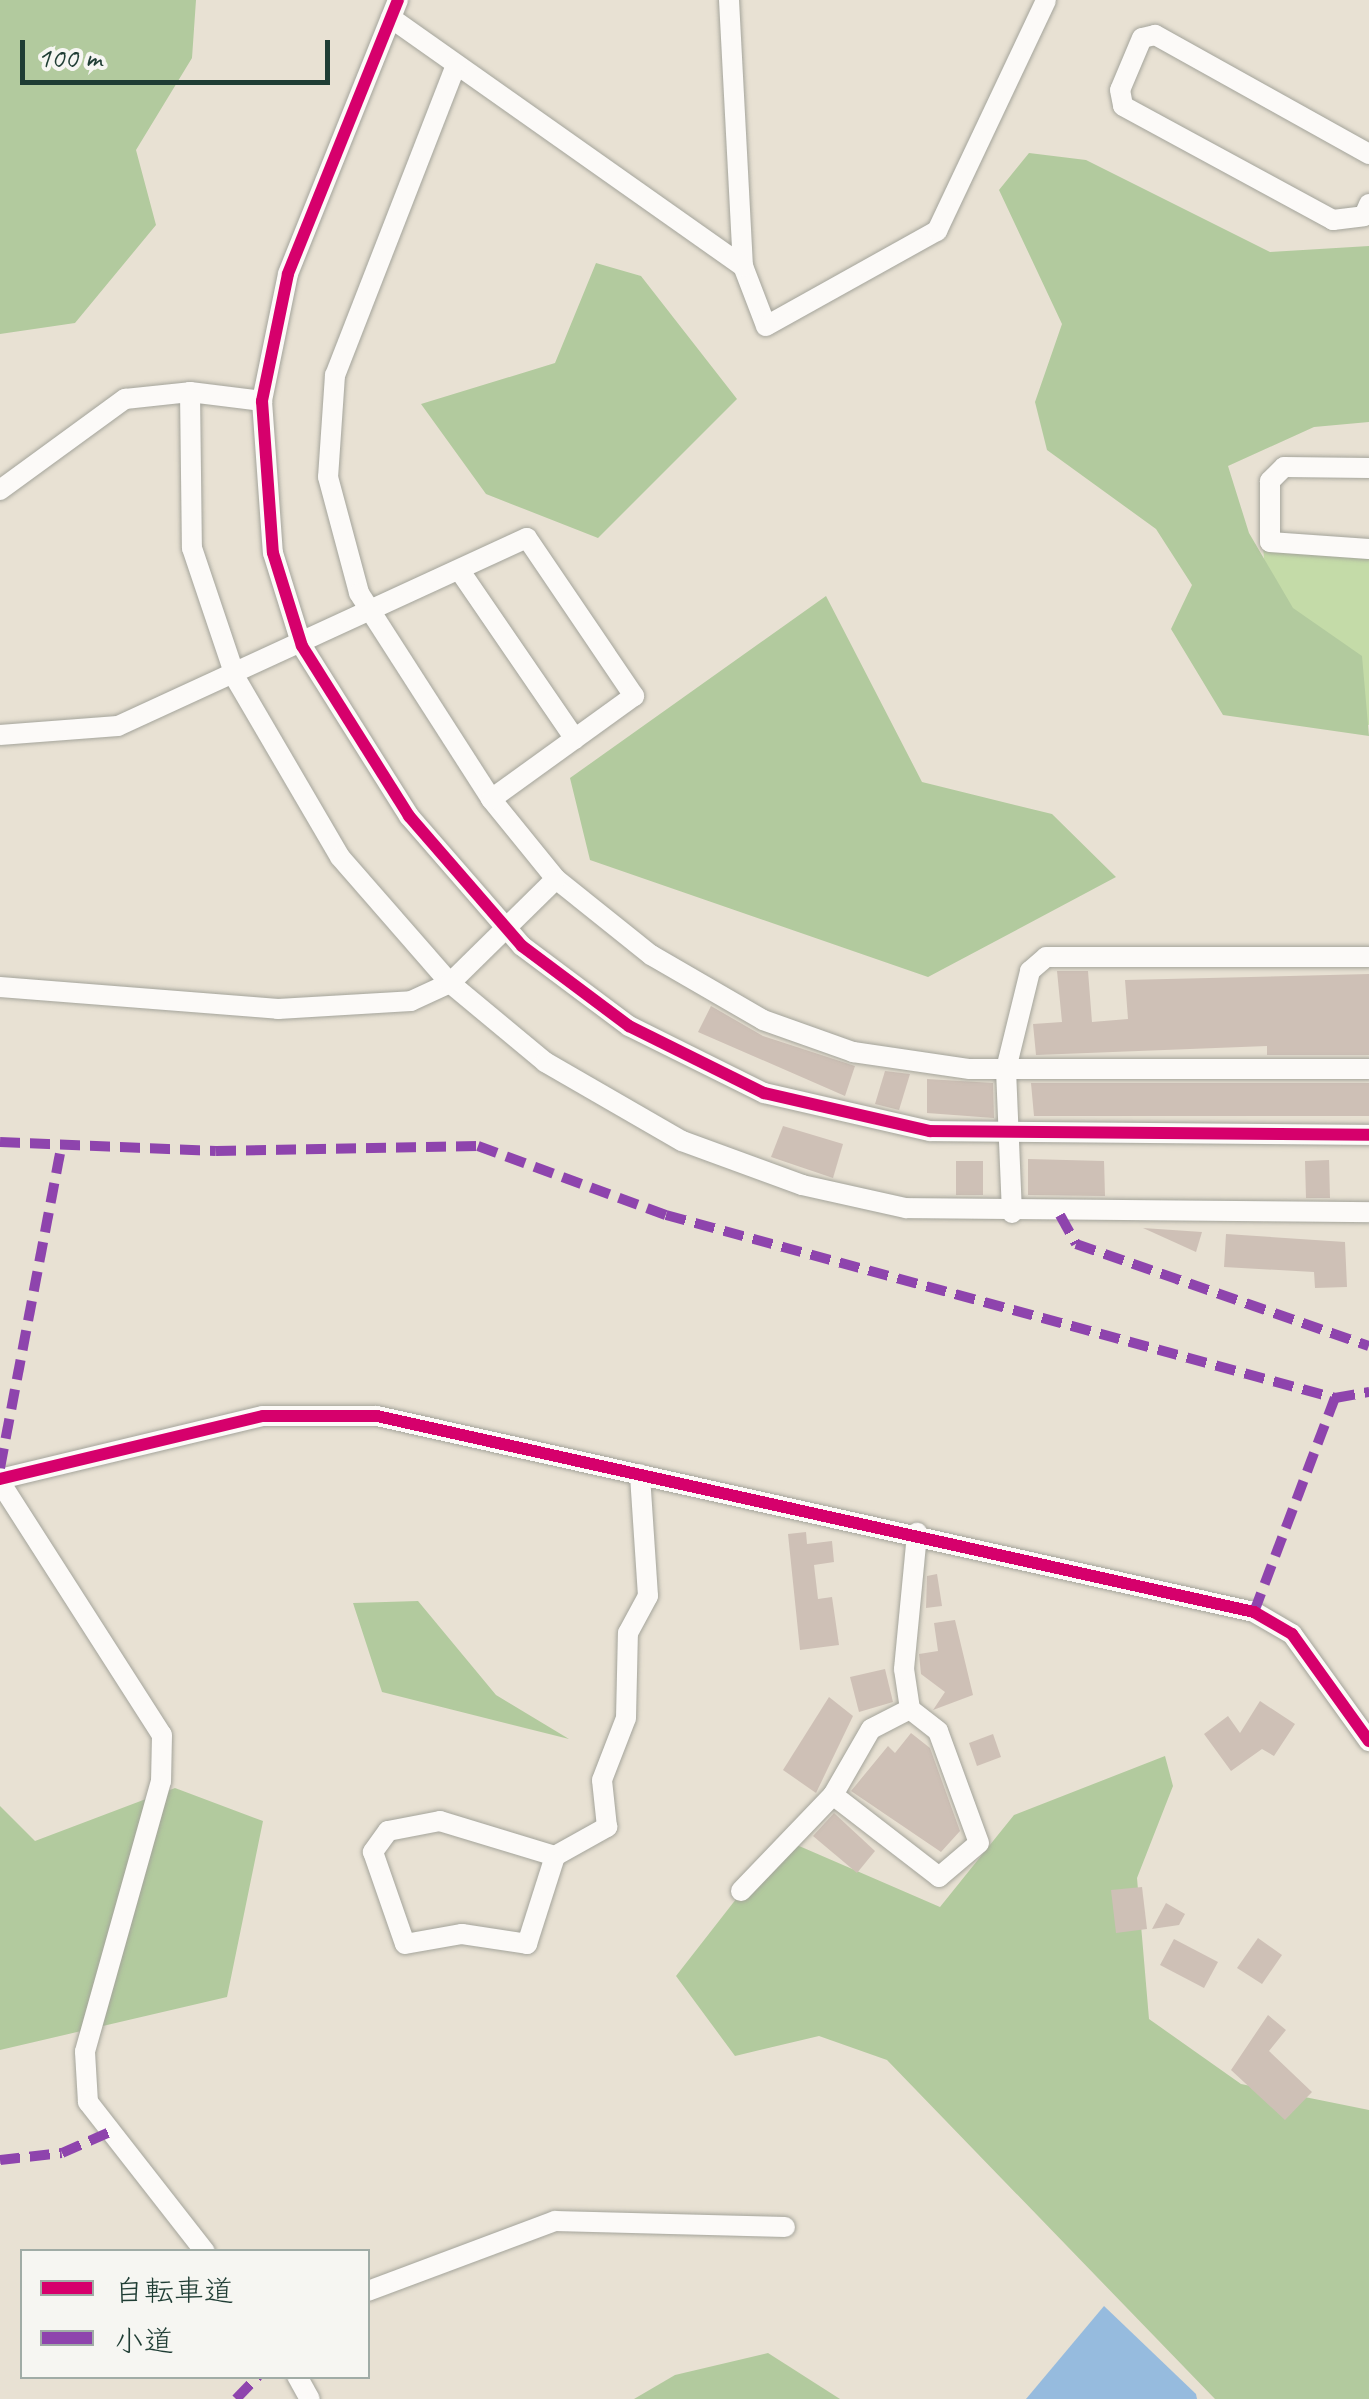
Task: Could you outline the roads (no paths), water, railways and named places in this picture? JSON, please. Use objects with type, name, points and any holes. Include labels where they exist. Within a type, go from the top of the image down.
[{"type":"street","points":[[729,0],[744,266],[766,326],[936,232],[1046,0]]},
{"type":"street","points":[[744,266],[456,66],[395,9],[288,274],[262,401],[273,553],[302,646],[382,780],[506,928],[629,1026],[764,1093],[930,1131],[1008,1136],[1369,1135]]},
{"type":"street","points":[[1369,154],[1155,36],[1142,38],[1120,90],[1123,106],[1334,220],[1364,216],[1369,204]]},
{"type":"street","points":[[456,66],[335,375],[328,478],[370,613],[491,799],[556,878],[652,955],[762,1020],[853,1052],[1006,1069],[1369,1069]]},
{"type":"street","points":[[1,488],[125,398],[190,392],[262,401]]},
{"type":"street","points":[[190,392],[192,548],[236,679],[340,857],[450,984],[546,1062],[682,1141],[802,1185],[906,1208],[1012,1213],[1369,1212]]},
{"type":"street","points":[[1369,468],[1284,467],[1270,480],[1270,542],[1369,549]]},
{"type":"street","points":[[0,735],[118,726],[236,679],[370,613],[462,574],[526,538],[634,696],[491,799]]},
{"type":"street","points":[[462,574],[574,739]]},
{"type":"street","points":[[0,987],[278,1009],[411,1001],[450,984],[556,878]]},
{"type":"street","points":[[1012,1213],[1006,1069],[1030,972],[1046,958],[1369,957]]},
{"type":"street","points":[[202,2249],[88,2102],[85,2052],[161,1781],[162,1735],[0,1480],[263,1416],[326,1411],[917,1533],[1254,1612],[1292,1634],[1369,1741]]},
{"type":"street","points":[[555,1856],[440,1822],[388,1831],[373,1852],[404,1944],[462,1934],[528,1944],[555,1856],[607,1826],[602,1780],[626,1718],[628,1633],[648,1596],[640,1474]]},
{"type":"street","points":[[833,1795],[939,1876],[979,1843],[938,1731],[910,1709],[904,1669],[917,1533]]},
{"type":"street","points":[[741,1891],[833,1795],[871,1729],[910,1709]]},
{"type":"street","points":[[370,2290],[555,2221],[785,2227]]},
{"type":"water","points":[[1104,2306],[1196,2394],[1197,2399],[1026,2399]]}]
